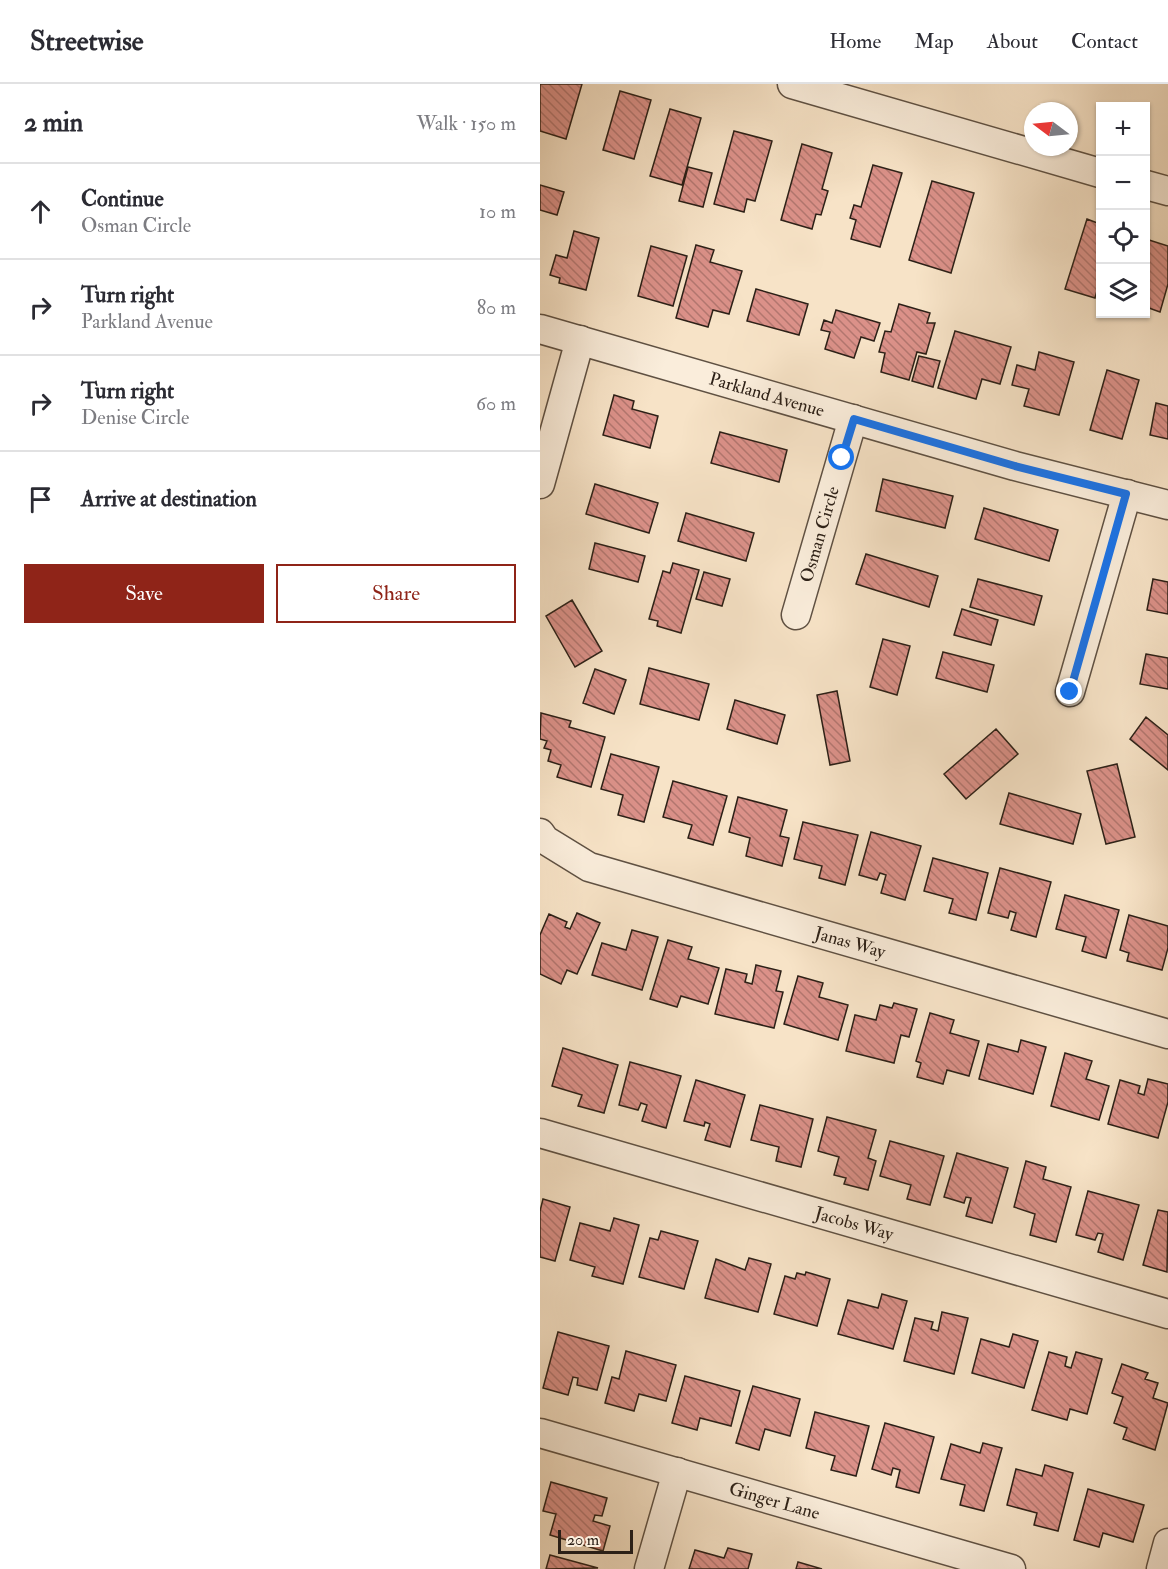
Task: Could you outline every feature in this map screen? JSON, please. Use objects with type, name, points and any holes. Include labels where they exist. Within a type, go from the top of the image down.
[{"type":"street","points":[[792,84],[1096,172]]},
{"type":"street","points":[[1150,186],[1168,191]]},
{"type":"street","name":"Parkland Avenue","points":[[540,329],[1015,466],[1168,505]]},
{"type":"street","points":[[540,484],[580,340]]},
{"type":"street","name":"Osman Circle","points":[[796,615],[854,419]]},
{"type":"street","points":[[1070,692],[1126,494]]},
{"type":"street","name":"Janas Way","points":[[542,840],[589,867],[1168,1034]]},
{"type":"street","name":"Jacobs Way","points":[[540,1133],[1168,1314]]},
{"type":"street","name":"Ginger Lane","points":[[540,1433],[1011,1569]]},
{"type":"street","points":[[649,1569],[677,1472]]},
{"type":"street","points":[[1161,1569],[1168,1543]]},
{"type":"building","points":[[540,84],[582,84],[566,139],[540,131]]},
{"type":"building","points":[[620,91],[651,100],[634,159],[603,150]]},
{"type":"building","points":[[670,109],[701,118],[682,185],[650,176]]},
{"type":"building","points":[[734,131],[772,141],[755,201],[747,199],[744,212],[714,204]]},
{"type":"building","points":[[802,144],[832,153],[822,189],[828,191],[821,215],[816,214],[812,229],[781,220]]},
{"type":"building","points":[[873,165],[902,173],[880,247],[851,239],[856,220],[850,218],[854,205],[861,207]]},
{"type":"building","points":[[688,167],[712,173],[703,207],[679,201]]},
{"type":"building","points":[[932,181],[974,193],[951,273],[909,260]]},
{"type":"building","points":[[540,185],[564,192],[557,215],[540,210]]},
{"type":"building","points":[[1087,219],[1096,222],[1095,298],[1065,289]]},
{"type":"building","points":[[574,231],[599,238],[586,290],[559,283],[560,278],[550,275],[556,255],[567,258]]},
{"type":"building","points":[[1150,240],[1168,246],[1168,284],[1160,312],[1150,308]]},
{"type":"building","points":[[696,245],[714,250],[710,262],[742,271],[729,314],[713,310],[708,327],[676,318]]},
{"type":"building","points":[[651,246],[687,256],[673,306],[638,296]]},
{"type":"building","points":[[756,289],[808,304],[799,335],[747,321]]},
{"type":"building","points":[[899,304],[930,313],[927,323],[935,323],[926,354],[917,352],[909,380],[881,372],[885,353],[879,352],[885,331],[891,332]]},
{"type":"building","points":[[836,310],[880,323],[874,341],[861,337],[854,358],[825,349],[830,332],[821,330],[824,320],[832,323]]},
{"type":"building","points":[[955,331],[1011,347],[1000,384],[982,379],[976,399],[938,388]]},
{"type":"building","points":[[1039,352],[1074,362],[1059,415],[1024,406],[1029,389],[1012,385],[1017,365],[1035,370]]},
{"type":"building","points":[[919,356],[940,361],[933,387],[912,381]]},
{"type":"building","points":[[1107,370],[1139,380],[1122,439],[1090,430]]},
{"type":"building","points":[[614,395],[634,401],[632,409],[658,416],[650,448],[603,435]]},
{"type":"building","points":[[1156,403],[1168,406],[1168,439],[1150,435]]},
{"type":"building","points":[[720,432],[787,450],[779,482],[711,463]]},
{"type":"building","points":[[883,479],[953,496],[945,528],[876,511]]},
{"type":"building","points":[[595,484],[658,503],[649,533],[586,514]]},
{"type":"building","points":[[984,508],[1058,530],[1049,561],[975,539]]},
{"type":"building","points":[[686,513],[754,533],[746,561],[678,541]]},
{"type":"building","points":[[595,543],[645,556],[638,582],[589,569]]},
{"type":"building","points":[[866,554],[938,576],[929,607],[856,584]]},
{"type":"building","points":[[673,563],[699,570],[681,633],[657,626],[658,621],[649,619],[663,571],[670,573]]},
{"type":"building","points":[[704,572],[730,579],[722,606],[696,599]]},
{"type":"building","points":[[978,579],[1042,596],[1034,625],[970,607]]},
{"type":"building","points":[[1153,579],[1168,582],[1168,614],[1147,610]]},
{"type":"building","points":[[572,600],[602,651],[575,667],[546,616]]},
{"type":"building","points":[[962,609],[998,620],[991,645],[954,635]]},
{"type":"building","points":[[883,639],[910,646],[897,695],[870,687]]},
{"type":"building","points":[[943,652],[994,665],[987,692],[936,678]]},
{"type":"building","points":[[1146,654],[1168,658],[1168,689],[1140,684]]},
{"type":"building","points":[[649,668],[709,684],[699,720],[640,704]]},
{"type":"building","points":[[595,669],[626,680],[614,714],[583,703]]},
{"type":"building","points":[[837,691],[850,761],[830,765],[817,695]]},
{"type":"building","points":[[735,700],[785,715],[777,744],[727,729]]},
{"type":"building","points":[[541,713],[571,721],[569,727],[605,737],[591,787],[557,777],[561,765],[548,761],[551,750],[544,748],[547,741],[540,739]]},
{"type":"building","points":[[1146,717],[1168,735],[1168,770],[1130,739]]},
{"type":"building","points":[[996,729],[1018,754],[966,799],[944,774]]},
{"type":"building","points":[[611,754],[659,767],[644,822],[618,815],[623,795],[601,789]]},
{"type":"building","points":[[1117,764],[1135,837],[1106,844],[1087,771]]},
{"type":"building","points":[[673,781],[727,796],[713,845],[688,838],[692,825],[663,817]]},
{"type":"building","points":[[1009,793],[1081,814],[1073,844],[1000,824]]},
{"type":"building","points":[[738,797],[787,810],[780,836],[789,838],[782,866],[746,856],[750,838],[729,832]]},
{"type":"building","points":[[803,822],[858,835],[845,885],[819,878],[822,866],[794,859]]},
{"type":"building","points":[[871,832],[921,846],[905,900],[881,893],[886,875],[880,873],[877,880],[859,875]]},
{"type":"building","points":[[933,858],[988,873],[976,920],[949,913],[953,899],[924,891]]},
{"type":"building","points":[[1000,868],[1051,882],[1036,937],[1011,930],[1016,913],[1010,911],[1008,918],[988,913]]},
{"type":"building","points":[[1065,895],[1119,910],[1106,958],[1082,951],[1086,937],[1056,929]]},
{"type":"building","points":[[577,913],[600,923],[577,974],[567,970],[561,984],[540,974],[540,935],[549,914],[567,922],[565,927],[570,929]]},
{"type":"building","points":[[1129,915],[1168,926],[1168,948],[1162,970],[1127,961],[1129,953],[1120,950]]},
{"type":"building","points":[[632,930],[658,937],[642,990],[592,975],[602,943],[626,950]]},
{"type":"building","points":[[668,940],[692,947],[688,959],[719,968],[708,1004],[681,996],[677,1007],[650,999]]},
{"type":"building","points":[[756,965],[781,971],[776,991],[783,992],[774,1028],[715,1014],[726,969],[747,974],[745,982],[752,984]]},
{"type":"building","points":[[798,976],[823,983],[819,997],[848,1005],[838,1040],[784,1024]]},
{"type":"building","points":[[894,1003],[917,1009],[909,1037],[901,1035],[894,1063],[846,1051],[855,1015],[876,1020],[880,1005],[892,1008]]},
{"type":"building","points":[[930,1013],[954,1020],[950,1033],[979,1041],[969,1076],[947,1070],[943,1084],[917,1077],[921,1063],[916,1061]]},
{"type":"building","points":[[1021,1040],[1046,1047],[1033,1094],[979,1079],[988,1044],[1018,1052]]},
{"type":"building","points":[[563,1048],[618,1065],[604,1113],[578,1106],[582,1095],[552,1086]]},
{"type":"building","points":[[1065,1053],[1092,1061],[1086,1079],[1109,1086],[1099,1120],[1051,1106]]},
{"type":"building","points":[[630,1062],[681,1076],[666,1128],[642,1121],[647,1105],[641,1103],[638,1110],[619,1105]]},
{"type":"building","points":[[1148,1079],[1168,1084],[1168,1102],[1158,1138],[1108,1124],[1120,1080],[1140,1086],[1138,1093],[1144,1095]]},
{"type":"building","points":[[696,1080],[745,1095],[730,1147],[705,1140],[710,1124],[705,1122],[704,1126],[684,1121]]},
{"type":"building","points":[[760,1105],[813,1119],[801,1167],[776,1161],[779,1147],[751,1140]]},
{"type":"building","points":[[827,1117],[876,1130],[868,1158],[876,1161],[868,1190],[844,1184],[846,1178],[834,1175],[839,1157],[818,1151]]},
{"type":"building","points":[[890,1141],[944,1156],[930,1205],[907,1199],[911,1185],[880,1176]]},
{"type":"building","points":[[957,1153],[1008,1168],[992,1223],[966,1216],[971,1198],[966,1197],[964,1203],[944,1197]]},
{"type":"building","points":[[1026,1161],[1046,1167],[1043,1179],[1071,1187],[1056,1242],[1030,1235],[1035,1214],[1014,1207]]},
{"type":"building","points":[[1088,1191],[1139,1205],[1123,1260],[1098,1252],[1103,1234],[1098,1233],[1095,1240],[1076,1235]]},
{"type":"building","points":[[543,1199],[570,1207],[555,1261],[540,1257],[540,1211]]},
{"type":"building","points":[[1158,1210],[1168,1212],[1167,1272],[1143,1265]]},
{"type":"building","points":[[614,1218],[639,1225],[623,1284],[592,1276],[595,1267],[570,1260],[580,1223],[610,1231]]},
{"type":"building","points":[[661,1231],[698,1241],[684,1289],[639,1277],[650,1238],[658,1240]]},
{"type":"building","points":[[749,1258],[771,1264],[758,1312],[705,1298],[716,1259],[745,1270]]},
{"type":"building","points":[[806,1272],[830,1279],[817,1326],[774,1314],[785,1276],[795,1279],[797,1273],[805,1275]]},
{"type":"building","points":[[882,1294],[907,1301],[893,1349],[838,1334],[848,1300],[878,1308]]},
{"type":"building","points":[[942,1312],[968,1318],[954,1374],[904,1361],[915,1318],[933,1322],[931,1329],[938,1331]]},
{"type":"building","points":[[558,1332],[609,1346],[597,1390],[577,1385],[578,1378],[573,1377],[568,1395],[543,1388]]},
{"type":"building","points":[[1013,1334],[1038,1341],[1024,1388],[972,1373],[981,1339],[1009,1347]]},
{"type":"building","points":[[626,1351],[676,1365],[666,1401],[639,1394],[634,1411],[605,1403],[612,1377],[619,1379]]},
{"type":"building","points":[[1049,1352],[1067,1357],[1065,1366],[1071,1368],[1076,1352],[1102,1359],[1087,1414],[1070,1409],[1067,1420],[1032,1410]]},
{"type":"building","points":[[1122,1364],[1148,1373],[1145,1379],[1158,1383],[1153,1398],[1168,1403],[1155,1450],[1123,1439],[1127,1428],[1114,1423],[1123,1397],[1112,1393]]},
{"type":"building","points":[[685,1376],[740,1391],[731,1426],[700,1418],[697,1430],[672,1423]]},
{"type":"building","points":[[753,1386],[800,1399],[790,1436],[765,1429],[759,1450],[736,1443]]},
{"type":"building","points":[[815,1412],[869,1426],[856,1476],[831,1470],[835,1456],[806,1448]]},
{"type":"building","points":[[885,1423],[934,1437],[919,1493],[896,1487],[900,1470],[893,1468],[891,1475],[872,1469]]},
{"type":"building","points":[[983,1443],[1002,1448],[984,1511],[960,1505],[965,1485],[941,1479],[951,1444],[980,1453]]},
{"type":"building","points":[[1045,1465],[1073,1473],[1058,1531],[1034,1525],[1037,1513],[1007,1505],[1016,1469],[1042,1476]]},
{"type":"building","points":[[551,1482],[607,1498],[602,1516],[595,1515],[593,1521],[610,1526],[603,1551],[550,1535],[556,1514],[543,1511]]},
{"type":"building","points":[[1088,1489],[1144,1505],[1133,1542],[1103,1533],[1099,1547],[1074,1540]]},
{"type":"building","points":[[728,1548],[752,1554],[748,1569],[689,1569],[695,1550],[724,1558]]},
{"type":"building","points":[[550,1555],[598,1568],[546,1569]]},
{"type":"building","points":[[798,1562],[822,1569],[796,1569]]},
{"type":"route","points":[[842,458],[854,419],[1015,466],[1126,494],[1070,692]]}]
